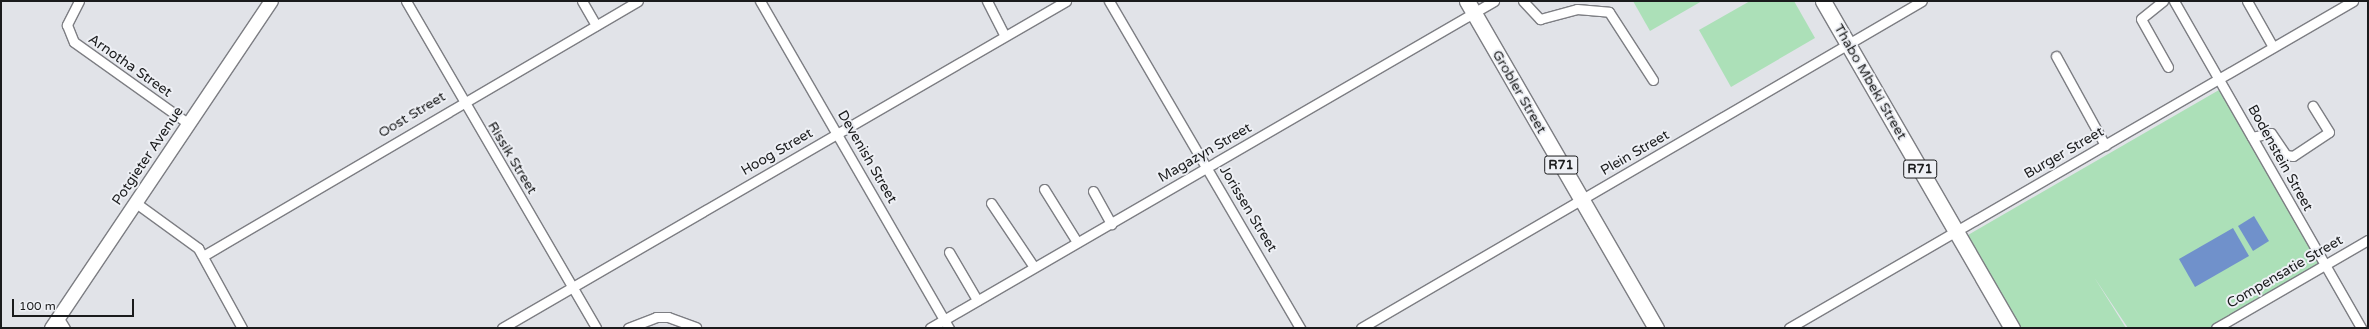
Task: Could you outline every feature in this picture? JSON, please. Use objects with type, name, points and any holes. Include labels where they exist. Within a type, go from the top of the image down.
[{"type":"main road","name":"Thabo Mbeki Street","points":[[1823,1],[2012,328]]},
{"type":"main road","name":"Grobler Street","points":[[1471,7],[1656,328]]},
{"type":"street","name":"Arnotha Street","points":[[79,1],[67,25],[74,42],[188,124]]},
{"type":"street","name":"Potgieter Avenue","points":[[58,324],[188,124],[271,1]]},
{"type":"street","name":"Rissik Street","points":[[406,1],[462,101],[596,328]]},
{"type":"street","points":[[582,1],[596,25]]},
{"type":"street","name":"Oost Street","points":[[203,256],[462,101],[638,1]]},
{"type":"street","name":"Devenish Street","points":[[760,1],[838,133],[949,328]]},
{"type":"street","points":[[987,1],[1005,36]]},
{"type":"street","name":"Hoog Street","points":[[502,328],[1066,1]]},
{"type":"street","name":"Jorissen Street","points":[[1109,1],[1300,328]]},
{"type":"street","name":"Magazyn Street","points":[[930,328],[1207,168],[1471,7],[1494,1]]},
{"type":"street","points":[[1523,1],[1540,19],[1577,9],[1609,12],[1653,80]]},
{"type":"street","name":"Plein Street","points":[[1361,328],[1922,1]]},
{"type":"street","points":[[2164,1],[2140,19],[2168,67]]},
{"type":"street","name":"Bodenstein Street","points":[[2174,1],[2360,328]]},
{"type":"street","points":[[2247,1],[2273,48]]},
{"type":"street","name":"Burger Street","points":[[1789,328],[2353,1]]},
{"type":"street","points":[[2056,56],[2105,145]]},
{"type":"street","points":[[2252,137],[2271,134],[2286,154],[2293,156],[2329,132],[2313,106]]},
{"type":"street","points":[[1044,188],[1077,242]]},
{"type":"street","points":[[1093,191],[1111,224]]},
{"type":"street","points":[[991,203],[1034,267]]},
{"type":"street","points":[[136,204],[192,242],[203,256],[242,328]]},
{"type":"street","name":"Compensatie Street","points":[[2217,328],[2368,240]]},
{"type":"street","points":[[949,252],[978,300]]},
{"type":"street","points":[[628,328],[656,317],[668,317],[696,327]]},
{"type":"green space","points":[[1633,1],[1702,1],[1650,31]]},
{"type":"green space","points":[[1750,1],[1794,1],[1815,38],[1731,87],[1699,30]]},
{"type":"green space","points":[[2219,90],[2321,263],[2211,328],[2128,328],[2094,277],[2126,328],[2021,328],[1968,235]]},
{"type":"water","points":[[2254,216],[2269,241],[2253,251],[2238,226]]},
{"type":"water","points":[[2233,228],[2249,256],[2195,287],[2179,259]]}]
